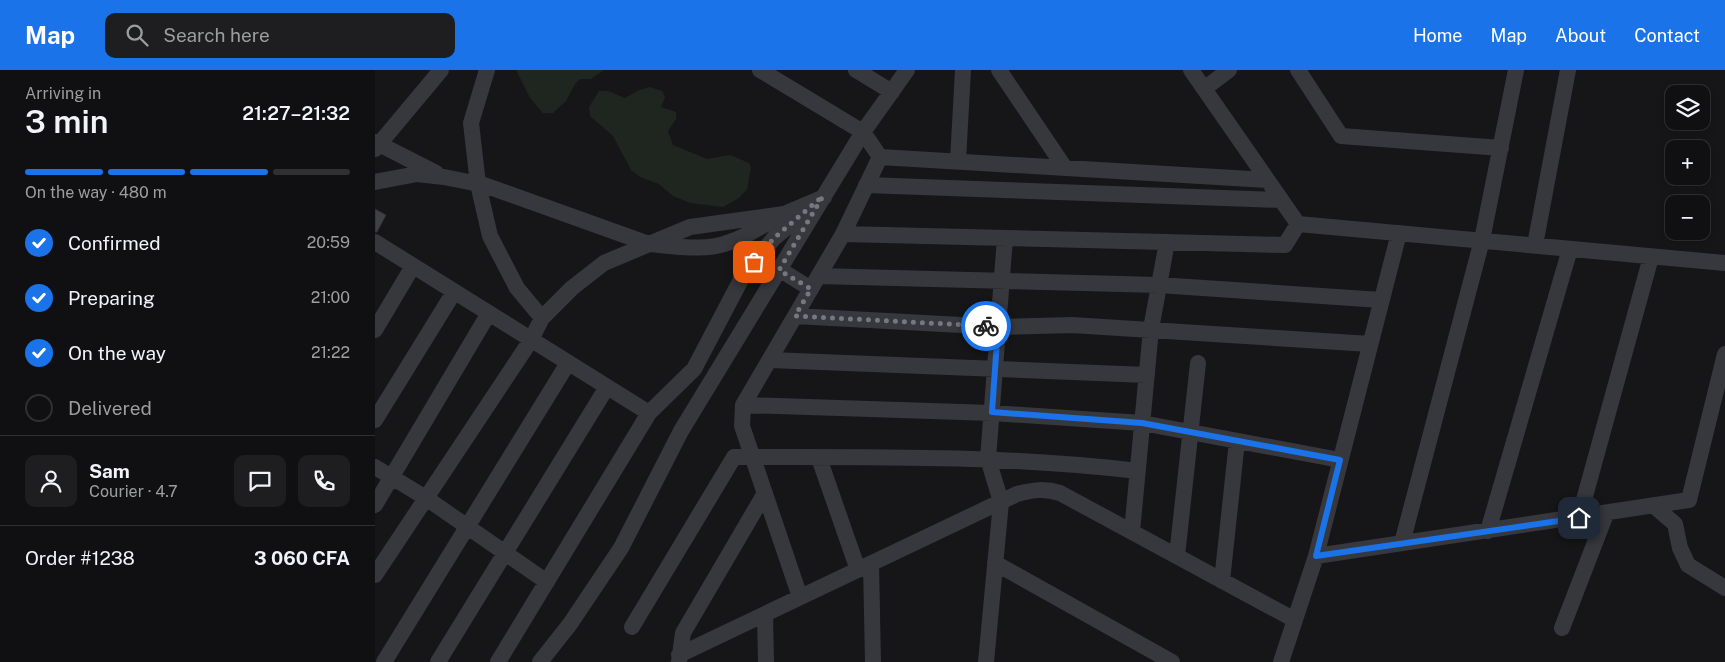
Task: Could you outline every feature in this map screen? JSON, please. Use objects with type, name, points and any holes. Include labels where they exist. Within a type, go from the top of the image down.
[{"type":"street","points":[[441,70],[376,145],[444,177]]},
{"type":"street","points":[[487,70],[471,123],[478,184],[490,236],[517,288],[542,318]]},
{"type":"street","points":[[760,70],[863,132],[880,157]]},
{"type":"street","points":[[856,70],[892,92]]},
{"type":"street","points":[[540,662],[570,624],[621,548],[681,431],[863,132],[907,70]]},
{"type":"street","points":[[958,161],[963,70]]},
{"type":"street","points":[[999,70],[1065,168]]},
{"type":"street","points":[[1191,70],[1298,224],[1725,263]]},
{"type":"street","points":[[1204,89],[1229,70]]},
{"type":"street","points":[[1298,70],[1341,136],[1501,148]]},
{"type":"street","points":[[1402,543],[1482,240],[1516,70]]},
{"type":"street","points":[[1535,245],[1568,70]]},
{"type":"street","points":[[880,157],[1267,180]]},
{"type":"street","points":[[800,597],[742,426],[743,406],[843,234],[880,157]]},
{"type":"street","points":[[375,182],[417,174],[444,177],[478,184],[649,244],[699,248],[730,243],[784,214],[823,196]]},
{"type":"street","points":[[866,185],[1281,200]]},
{"type":"street","points":[[498,662],[649,413],[694,369],[744,274],[774,238],[823,196]]},
{"type":"street","points":[[843,234],[1285,245],[1298,224]]},
{"type":"street","points":[[1281,662],[1316,556],[1399,233]]},
{"type":"street","points":[[986,662],[1001,502],[988,459],[1005,238]]},
{"type":"street","points":[[375,242],[649,413]]},
{"type":"street","points":[[1133,532],[1151,329],[1167,242]]},
{"type":"street","points":[[375,575],[382,552],[426,498],[531,340],[542,318],[572,288],[604,263],[649,244]]},
{"type":"street","points":[[1488,531],[1570,248]]},
{"type":"street","points":[[1579,518],[1651,256]]},
{"type":"street","points":[[375,330],[413,266]]},
{"type":"street","points":[[779,270],[815,282],[1001,282],[1159,285],[1381,300]]},
{"type":"street","points":[[375,420],[454,292]]},
{"type":"street","points":[[375,505],[489,314]]},
{"type":"street","points":[[795,316],[998,327],[1072,325],[1370,344]]},
{"type":"street","points":[[1316,556],[1606,514],[1689,500],[1725,354]]},
{"type":"street","points":[[770,360],[1147,375]]},
{"type":"street","points":[[384,662],[568,363]]},
{"type":"street","points":[[1177,556],[1198,363]]},
{"type":"street","points":[[438,662],[607,387]]},
{"type":"street","points":[[743,406],[992,412],[1142,423],[1340,460]]},
{"type":"street","points":[[1222,581],[1237,441]]},
{"type":"street","points":[[632,627],[735,457],[988,459],[1075,463],[1138,471]]},
{"type":"street","points":[[819,458],[864,567],[873,662]]},
{"type":"street","points":[[375,466],[426,498],[547,582]]},
{"type":"street","points":[[679,658],[800,597],[1001,502],[1032,490],[1047,489],[1060,493],[1295,620]]},
{"type":"street","points":[[679,658],[683,633],[765,494]]},
{"type":"street","points":[[1654,506],[1675,524],[1680,548],[1688,565],[1725,588]]},
{"type":"street","points":[[1562,628],[1606,514]]},
{"type":"street","points":[[995,563],[1172,662]]},
{"type":"street","points":[[765,614],[766,662]]},
{"type":"shaded area","points":[[516,70],[604,70],[591,79],[580,79],[575,84],[566,101],[553,113],[543,113],[530,98]]},
{"type":"shaded area","points":[[650,87],[662,91],[665,97],[661,107],[676,112],[676,119],[668,131],[673,145],[707,159],[730,155],[749,163],[751,167],[747,189],[739,198],[723,207],[690,203],[673,196],[659,184],[640,177],[631,170],[613,136],[590,116],[589,107],[599,91],[608,91],[625,98],[639,90]]},
{"type":"building","points":[[375,209],[386,215],[377,232],[375,232]]},
{"type":"way so far","points":[[754,262],[774,238],[823,196],[779,270],[811,289],[795,316],[986,326]]},
{"type":"route","points":[[986,326],[998,327],[992,412],[1142,423],[1340,460],[1316,556],[1579,518]]}]
